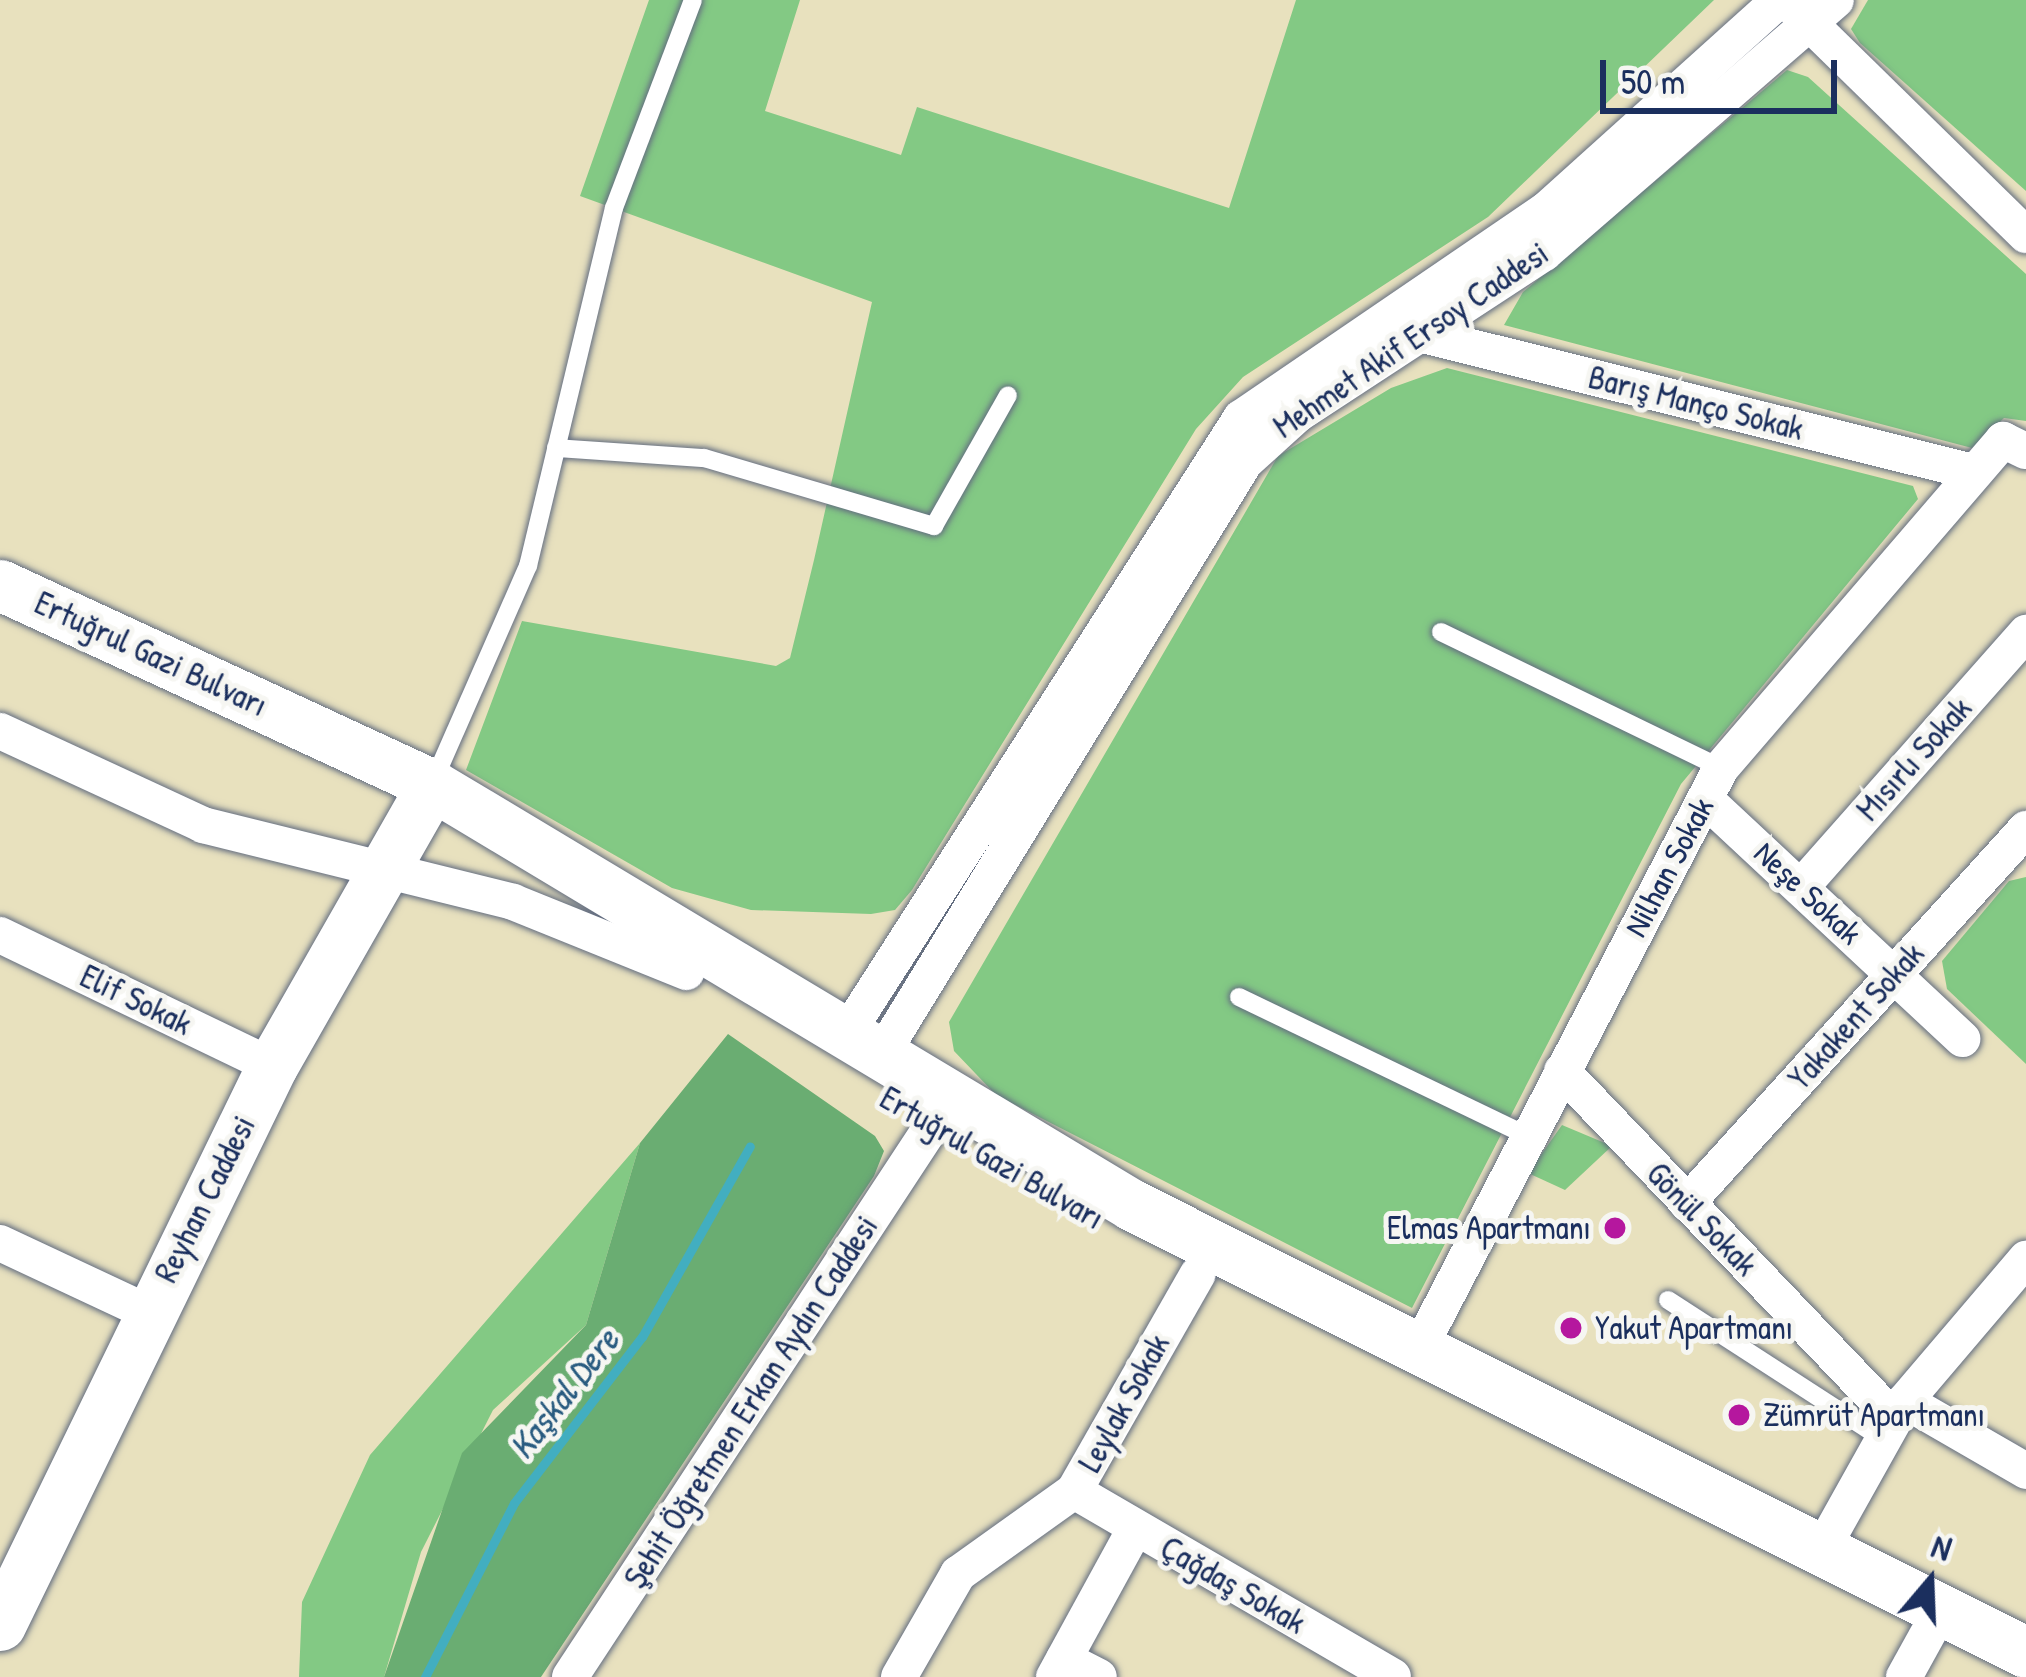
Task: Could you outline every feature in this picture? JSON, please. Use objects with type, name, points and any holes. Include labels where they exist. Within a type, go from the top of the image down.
[{"type":"main road","name":"Ertuğrul Gazi Bulvarı","points":[[0,585],[423,799],[758,985],[1132,1205],[1821,1551],[1923,1643],[2026,1652]]},
{"type":"main road","name":"Ertuğrul Gazi Bulvarı","points":[[0,620],[423,799],[932,1126],[1197,1275],[1996,1677]]},
{"type":"main road","name":"Reyhan Caddesi","points":[[0,1625],[14,1558],[272,1066],[423,799]]},
{"type":"street","points":[[1802,5],[2026,235]]},
{"type":"street","name":"Mehmet Akif Ersoy Caddesi","points":[[862,1046],[1244,463],[1419,334],[1544,253],[1802,5]]},
{"type":"street","name":"Mehmet Akif Ersoy Caddesi","points":[[862,1046],[1240,418],[1546,210],[1802,5]]},
{"type":"street","name":"Barış Manço Sokak","points":[[1419,334],[1972,472]]},
{"type":"street","name":"Nilhan Sokak","points":[[1418,1352],[1713,783],[1972,472],[2014,446]]},
{"type":"street","name":"Mısırlı Sokak","points":[[1803,885],[2026,633]]},
{"type":"street","points":[[0,731],[203,825],[378,873],[513,902],[686,972]]},
{"type":"street","name":"Neşe Sokak","points":[[1713,783],[1803,885],[1962,1039]]},
{"type":"street","name":"Yakakent Sokak","points":[[1687,1204],[2022,841]]},
{"type":"street","name":"Elif Sokak","points":[[0,935],[272,1066]]},
{"type":"street","name":"Gönül Sokak","points":[[1562,1071],[1894,1420],[2026,1471]]},
{"type":"street","name":"Şehit Öğretmen Erkan Aydın Caddesi","points":[[570,1677],[932,1126]]},
{"type":"street","points":[[0,1243],[147,1312]]},
{"type":"street","points":[[1821,1551],[1894,1420],[2012,1300],[2026,1259]]},
{"type":"street","name":"Leylak Sokak","points":[[899,1677],[958,1574],[1074,1492],[1197,1275]]},
{"type":"street","name":"Çağdaş Sokak","points":[[1074,1492],[1393,1677]]},
{"type":"street","points":[[1099,1677],[1059,1668],[1135,1529]]},
{"type":"lane","points":[[423,799],[528,566],[614,208],[693,0]]},
{"type":"lane","points":[[556,448],[704,458],[934,526],[1008,395]]},
{"type":"lane","points":[[1441,632],[1713,783]]},
{"type":"lane","points":[[1239,997],[1528,1136]]},
{"type":"lane","points":[[1669,1300],[1894,1420]]},
{"type":"green space","points":[[649,0],[800,0],[765,111],[901,155],[917,107],[1229,208],[1296,0],[1714,0],[1488,217],[1243,377],[1196,429],[912,890],[895,910],[871,914],[751,910],[672,888],[466,770],[522,621],[776,666],[790,658],[814,560],[872,302],[580,196]]},
{"type":"green space","points":[[1868,0],[2026,0],[2026,191],[1860,43],[1851,29]]},
{"type":"green space","points":[[1787,70],[1808,77],[2026,274],[2026,421],[2004,418],[1972,448],[1504,325],[1523,292]]},
{"type":"green space","points":[[1447,368],[1913,486],[1918,499],[1681,784],[1412,1308],[996,1095],[954,1051],[949,1022],[1278,456],[1391,388]]},
{"type":"green space","points":[[2026,877],[2026,1064],[1947,989],[1942,961],[2009,881]]},
{"type":"green space","points":[[728,1034],[875,1136],[884,1151],[874,1176],[541,1677],[384,1677],[462,1453],[586,1325],[640,1143]]},
{"type":"green space","points":[[1562,1125],[1612,1146],[1565,1190],[1528,1173]]},
{"type":"green space","points":[[640,1143],[586,1325],[493,1410],[421,1552],[384,1677],[299,1677],[302,1602],[370,1455]]},
{"type":"waterway","name":"Kaşkal Dere","points":[[425,1677],[514,1503],[642,1337],[750,1146]]},
{"type":"place","name":"Elmas Apartmanı","points":[[1615,1228]]},
{"type":"place","name":"Yakut Apartmanı","points":[[1571,1328]]},
{"type":"place","name":"Zümrüt Apartmanı","points":[[1739,1415]]}]
